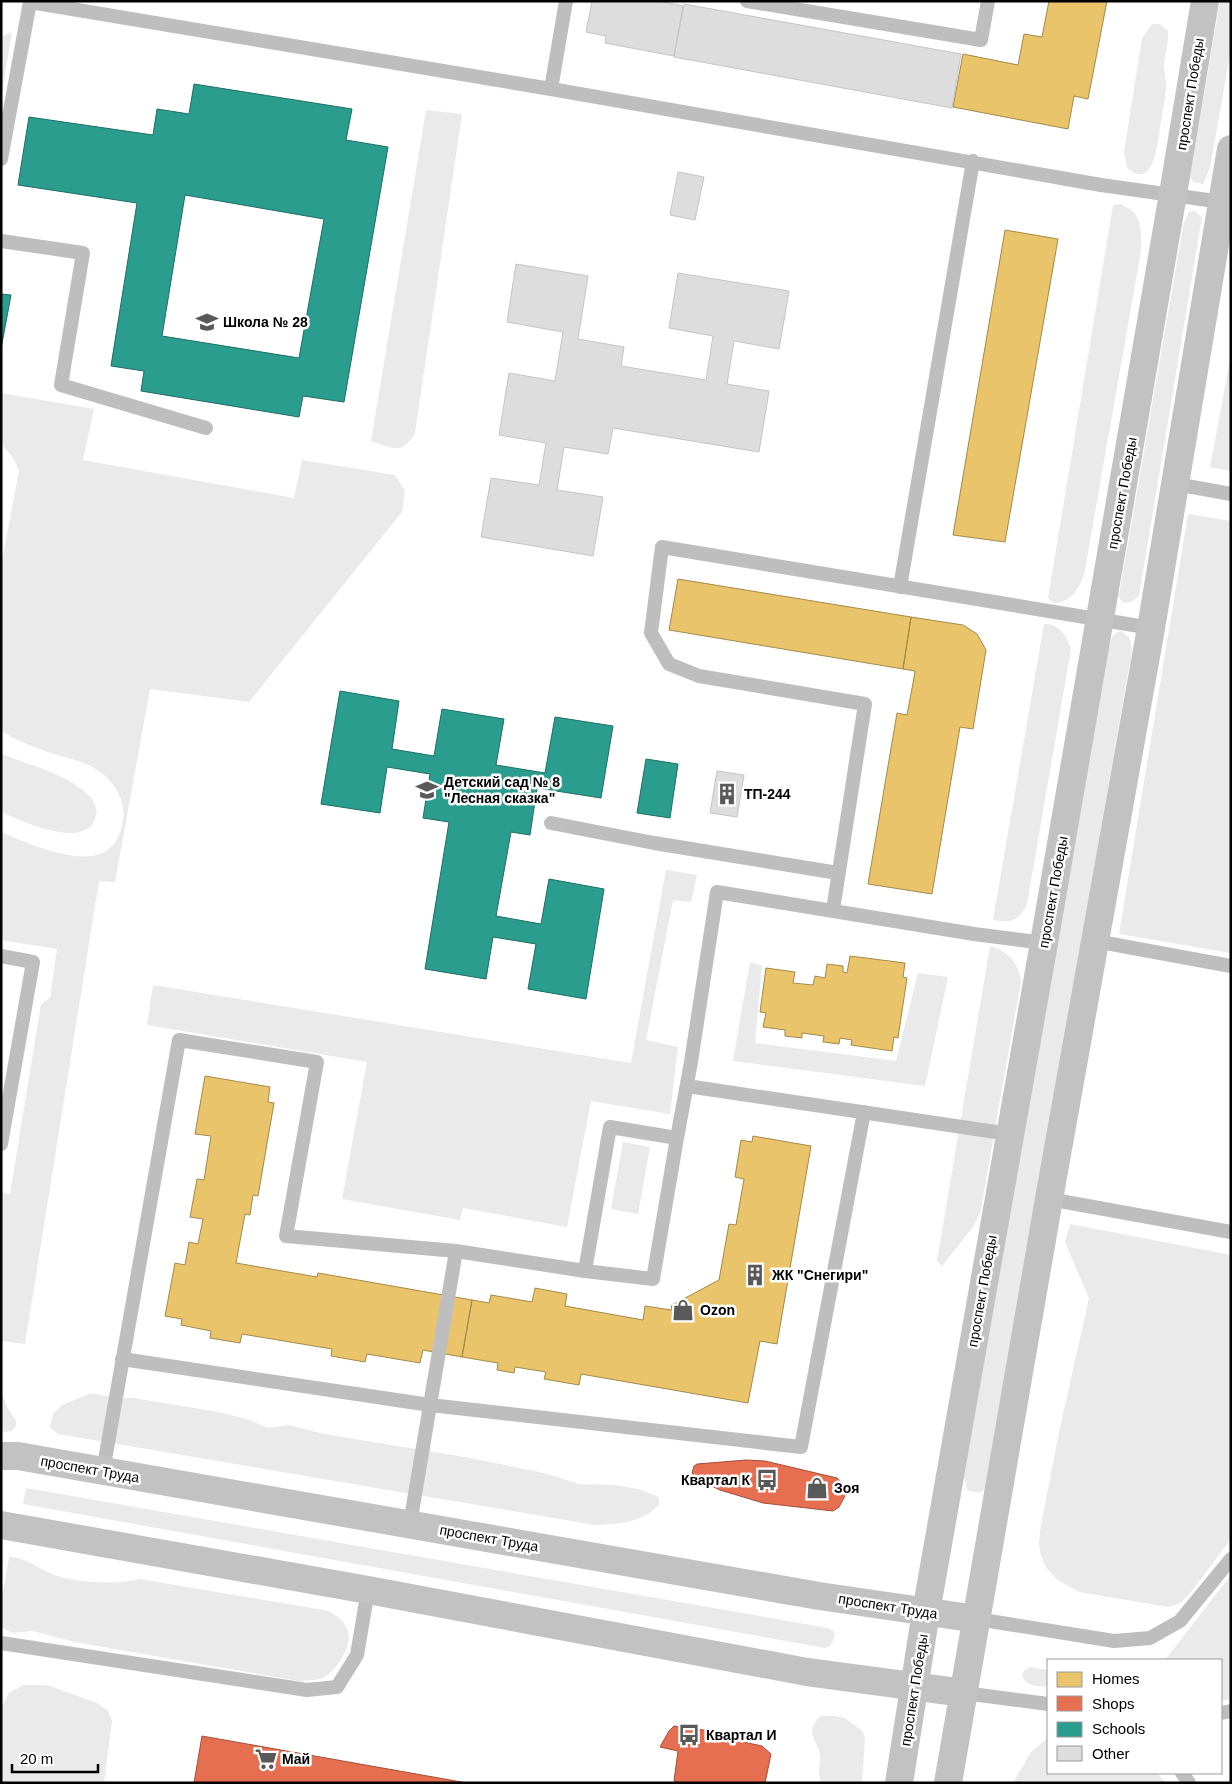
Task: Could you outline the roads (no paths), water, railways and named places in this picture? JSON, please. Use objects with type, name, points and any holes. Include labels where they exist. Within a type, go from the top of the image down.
[{"type":"main road","name":"проспект Победы","points":[[899,1783],[926,1612],[1100,620],[1205,1]]},
{"type":"main road","points":[[948,1783],[1176,484],[1231,149]]},
{"type":"main road","name":"проспект Труда","points":[[1,1456],[18,1456],[809,1594],[977,1619]]},
{"type":"main road","points":[[1,1525],[368,1590],[807,1672],[964,1693]]},
{"type":"lane","points":[[551,89],[566,1]]},
{"type":"lane","points":[[747,1],[981,40],[988,1]]},
{"type":"lane","points":[[1,159],[30,2],[973,161],[1101,185],[1222,202]]},
{"type":"lane","points":[[900,587],[973,161]]},
{"type":"lane","points":[[1,241],[82,253],[61,385],[206,428]]},
{"type":"lane","points":[[1176,484],[1231,494]]},
{"type":"lane","points":[[833,910],[865,704],[698,676],[669,664],[651,633],[662,547],[1151,628]]},
{"type":"lane","points":[[551,823],[662,845],[838,873]]},
{"type":"lane","points":[[103,1471],[179,1040],[317,1062],[286,1236],[456,1251],[585,1271],[653,1279],[676,1138],[687,1086],[717,892],[974,934],[1044,942]]},
{"type":"lane","points":[[1096,941],[1231,966]]},
{"type":"lane","points":[[1,956],[33,962],[1,1144]]},
{"type":"lane","points":[[687,1086],[1009,1134]]},
{"type":"lane","points":[[122,1359],[430,1405],[801,1447],[864,1112]]},
{"type":"lane","points":[[585,1271],[610,1127],[676,1138]]},
{"type":"lane","points":[[1049,1199],[1231,1232]]},
{"type":"lane","points":[[410,1524],[456,1251]]},
{"type":"lane","points":[[977,1619],[1114,1641],[1150,1638],[1180,1621],[1231,1559]]},
{"type":"lane","points":[[1,1644],[307,1690],[336,1687],[357,1655],[368,1590]]},
{"type":"lane","points":[[964,1693],[1047,1704]]},
{"type":"place","name":"Школа № 28","points":[[207,322]]},
{"type":"place","name":"Детский сад № 8 \"Лесная сказка\"","points":[[427,790]]},
{"type":"place","name":"ТП-244","points":[[727,794]]},
{"type":"place","name":"ЖК \"Снегири\"","points":[[755,1275]]},
{"type":"place","name":"Ozon","points":[[683,1310]]},
{"type":"place","name":"Квартал К","points":[[767,1480]]},
{"type":"place","name":"Зоя","points":[[817,1488]]},
{"type":"place","name":"Квартал И","points":[[689,1735]]},
{"type":"place","name":"Май","points":[[266,1759]]}]
